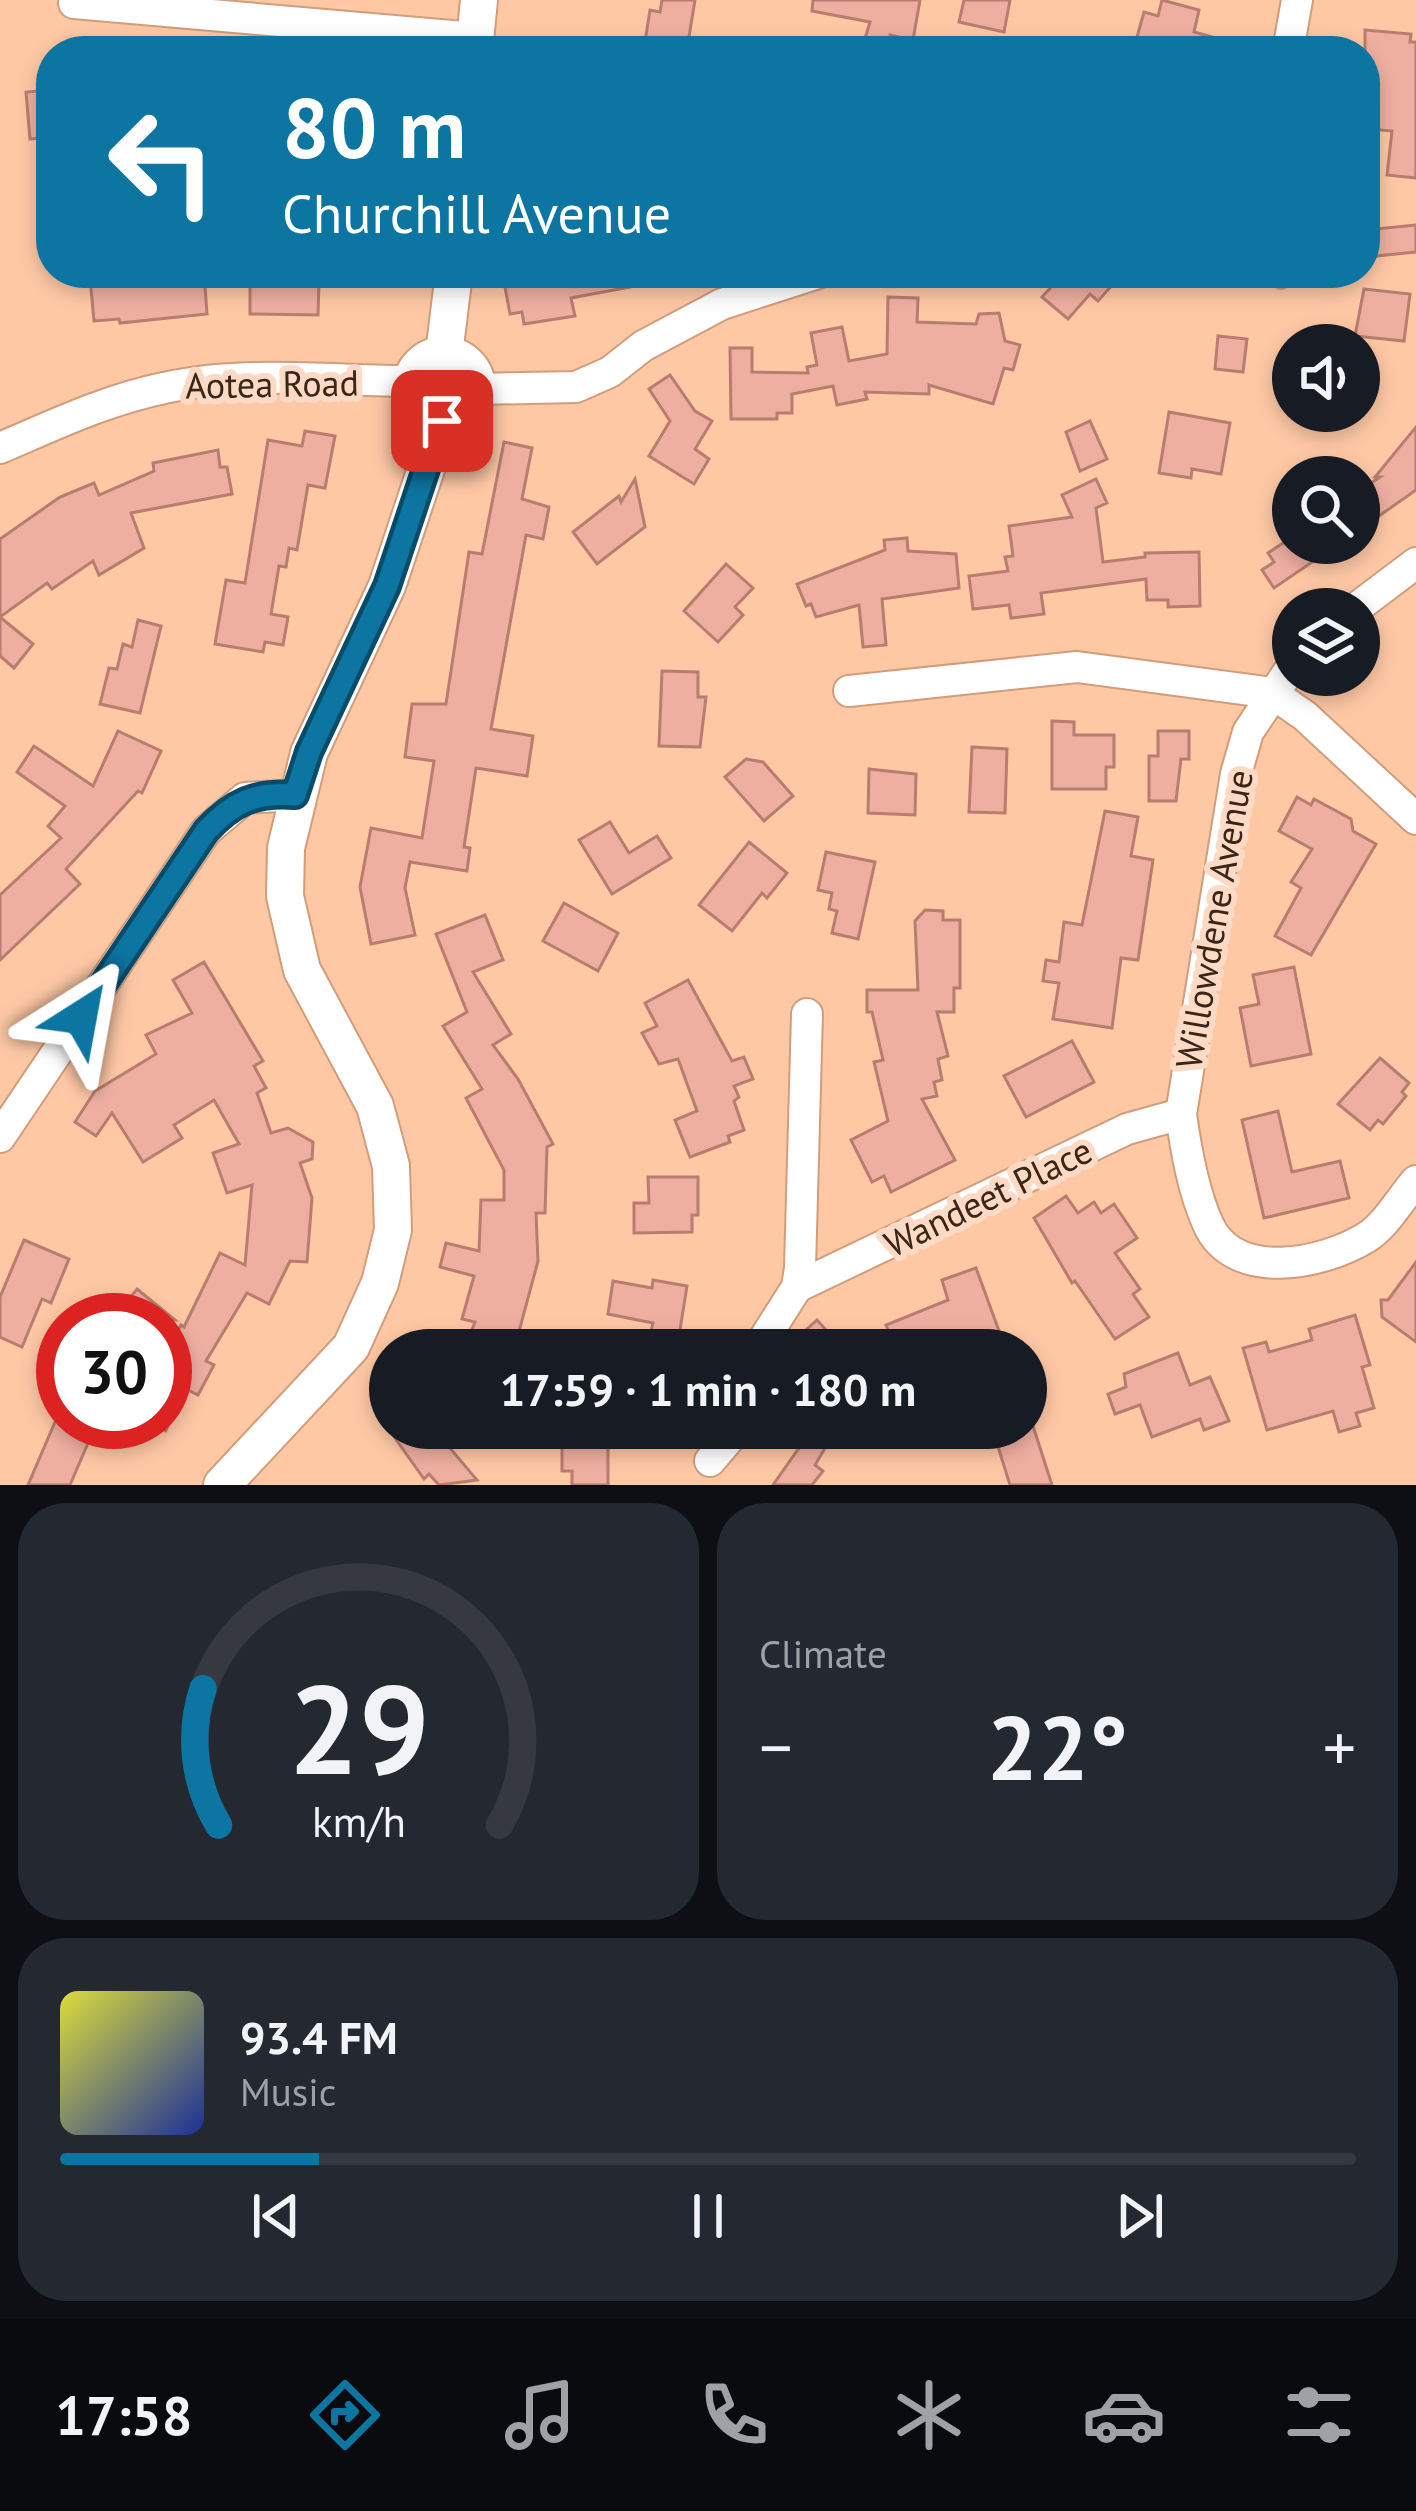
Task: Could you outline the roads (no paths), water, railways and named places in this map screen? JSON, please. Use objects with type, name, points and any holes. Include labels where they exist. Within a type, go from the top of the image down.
[{"type":"street","points":[[476,36],[479,0]]},
{"type":"street","points":[[1291,36],[1297,0]]},
{"type":"street","points":[[74,3],[397,36]]},
{"type":"street","points":[[444,354],[452,288]]},
{"type":"street","points":[[477,389],[576,387],[610,372],[644,346],[722,304],[772,288]]},
{"type":"street","points":[[444,354],[464,362],[477,389],[462,415],[442,421],[415,404],[412,381],[423,362],[444,354]]},
{"type":"street","name":"Aotea Road","points":[[0,448],[106,403],[168,386],[225,381],[412,381]]},
{"type":"street","points":[[223,1485],[351,1347],[380,1282],[393,1230],[391,1166],[375,1106],[302,970],[285,896],[286,848],[309,752],[387,586],[442,421]]},
{"type":"street","points":[[1380,590],[1416,563]]},
{"type":"street","points":[[849,691],[1077,667],[1272,693]]},
{"type":"street","name":"Willowdene Avenue","points":[[1181,1114],[1236,774],[1248,732],[1272,693]]},
{"type":"street","points":[[1276,696],[1306,716],[1416,819]]},
{"type":"street","points":[[0,1137],[206,831],[245,798],[295,795]]},
{"type":"street","points":[[771,1329],[797,1288],[806,1145],[802,1069],[807,1014]]},
{"type":"street","points":[[1181,1114],[1185,1147],[1208,1227],[1226,1247],[1250,1259],[1288,1264],[1345,1248],[1372,1234],[1416,1180]]},
{"type":"street","name":"Wandeet Place","points":[[797,1288],[1126,1129],[1181,1114]]},
{"type":"street","points":[[710,1461],[720,1449]]}]
